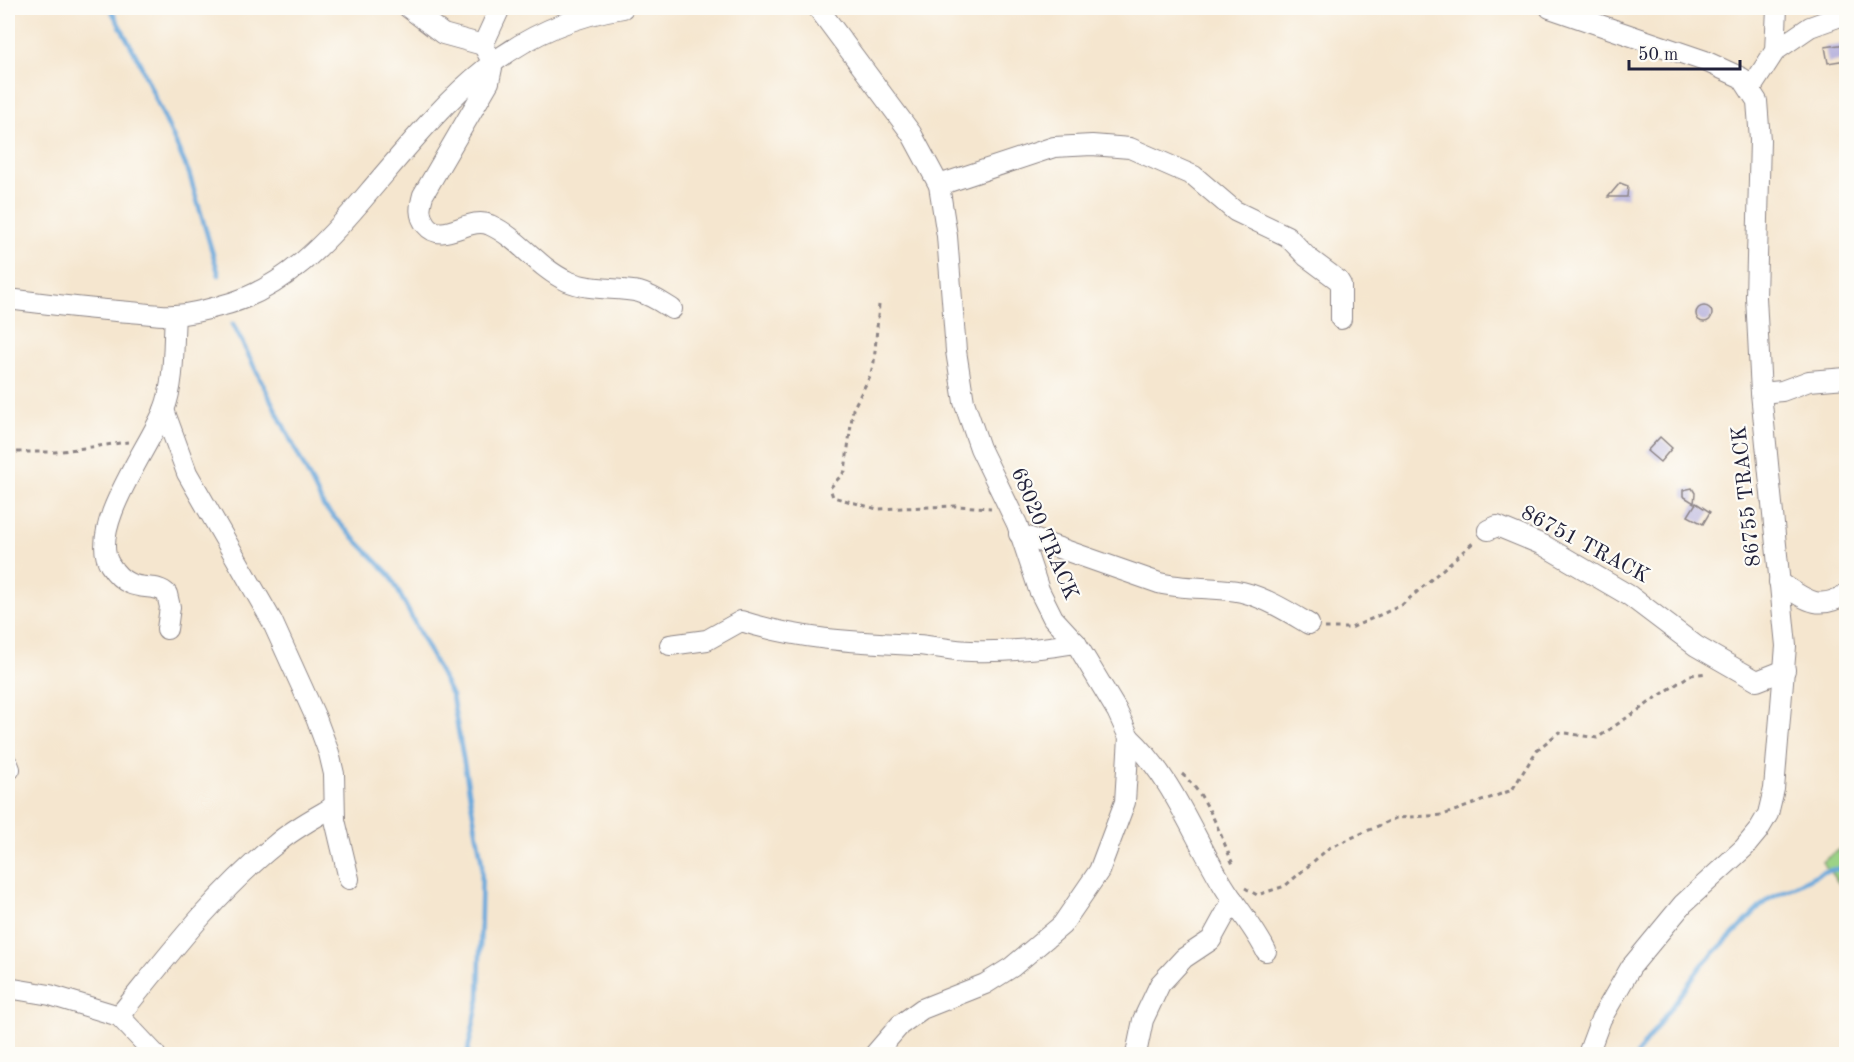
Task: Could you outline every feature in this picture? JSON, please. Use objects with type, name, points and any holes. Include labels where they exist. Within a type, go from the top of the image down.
[{"type":"street","points":[[409,8],[443,34],[483,45],[493,63],[489,82],[478,105],[423,195],[419,208],[426,225],[441,233],[477,222],[487,223],[515,241],[567,281],[584,287],[641,292],[672,309]]},
{"type":"street","points":[[483,45],[500,8]]},
{"type":"street","points":[[8,299],[175,315],[223,306],[265,288],[302,264],[334,233],[462,88],[493,63],[529,38],[562,22],[623,8]]},
{"type":"street","name":"68020 TRACK","points":[[819,8],[911,133],[939,185],[956,351],[964,402],[980,448],[1010,509],[1053,618],[1076,643],[1117,711],[1128,738],[1125,802],[1099,871],[1062,925],[1012,967],[985,984],[922,1009],[900,1025],[875,1054]]},
{"type":"street","points":[[1550,8],[1706,61],[1742,78],[1750,88],[1775,51],[1810,27],[1846,14]]},
{"type":"street","points":[[1775,51],[1777,8]]},
{"type":"street","name":"86755 TRACK","points":[[1588,1054],[1600,1020],[1631,967],[1683,904],[1744,848],[1758,831],[1768,814],[1774,789],[1786,646],[1761,393],[1756,297],[1760,140],[1757,101],[1750,88]]},
{"type":"street","points":[[939,185],[1054,147],[1130,148],[1153,156],[1194,176],[1235,211],[1287,236],[1308,257],[1338,280],[1341,285],[1341,319]]},
{"type":"street","points":[[167,629],[170,607],[167,594],[156,588],[138,588],[121,579],[109,564],[103,546],[115,508],[164,410],[175,315]]},
{"type":"street","points":[[1761,393],[1782,391],[1809,381],[1846,378]]},
{"type":"street","points":[[164,410],[187,473],[262,603],[316,718],[334,774],[333,807],[349,879]]},
{"type":"street","name":"86751 TRACK","points":[[1488,530],[1497,526],[1542,545],[1646,605],[1696,646],[1726,666],[1756,681],[1785,670]]},
{"type":"street","points":[[1019,534],[1159,583],[1182,589],[1239,592],[1258,597],[1309,624]]},
{"type":"street","points":[[1779,582],[1819,604],[1831,603],[1846,594]]},
{"type":"street","points":[[670,645],[707,640],[741,621],[780,633],[823,640],[933,646],[969,651],[1043,649],[1076,643]]},
{"type":"street","points":[[1128,738],[1151,757],[1165,778],[1237,893],[1266,951]]},
{"type":"street","points":[[119,1016],[187,933],[256,862],[276,843],[333,807]]},
{"type":"street","points":[[1136,1054],[1143,1020],[1160,984],[1184,958],[1211,940],[1237,893]]},
{"type":"street","points":[[8,988],[50,994],[119,1016],[155,1054]]},
{"type":"path","points":[[879,304],[874,362],[870,376],[853,409],[849,456],[845,471],[830,488],[833,497],[877,509],[955,506],[1010,509]]},
{"type":"path","points":[[8,452],[55,453],[148,439]]},
{"type":"path","name":"86751 TRACK","points":[[1309,624],[1335,630],[1351,628],[1387,613],[1402,605],[1488,530]]},
{"type":"path","points":[[1237,893],[1257,895],[1285,886],[1329,848],[1396,818],[1443,815],[1512,790],[1537,750],[1559,732],[1597,738],[1690,675],[1707,673],[1726,666]]},
{"type":"path","points":[[1174,767],[1192,782],[1237,874]]},
{"type":"green space","points":[[1846,844],[1846,892],[1822,862]]},
{"type":"building","points":[[1846,44],[1846,60],[1828,63],[1825,47]]},
{"type":"building","points":[[1620,183],[1628,186],[1627,197],[1608,197]]},
{"type":"building","points":[[1701,306],[1707,306],[1712,314],[1710,320],[1701,322],[1696,317],[1696,311]]},
{"type":"building","points":[[1660,437],[1672,448],[1660,462],[1647,451]]},
{"type":"building","points":[[1692,488],[1695,493],[1694,503],[1683,496],[1683,490]]},
{"type":"building","points":[[1696,503],[1710,512],[1703,524],[1688,516]]},
{"type":"waterway","points":[[110,8],[138,59],[189,173],[219,275]]},
{"type":"waterway","points":[[233,324],[324,507],[390,575],[452,696],[482,863],[479,999],[467,1054]]},
{"type":"waterway","points":[[1637,1054],[1702,965],[1767,900],[1822,872],[1846,867]]}]
